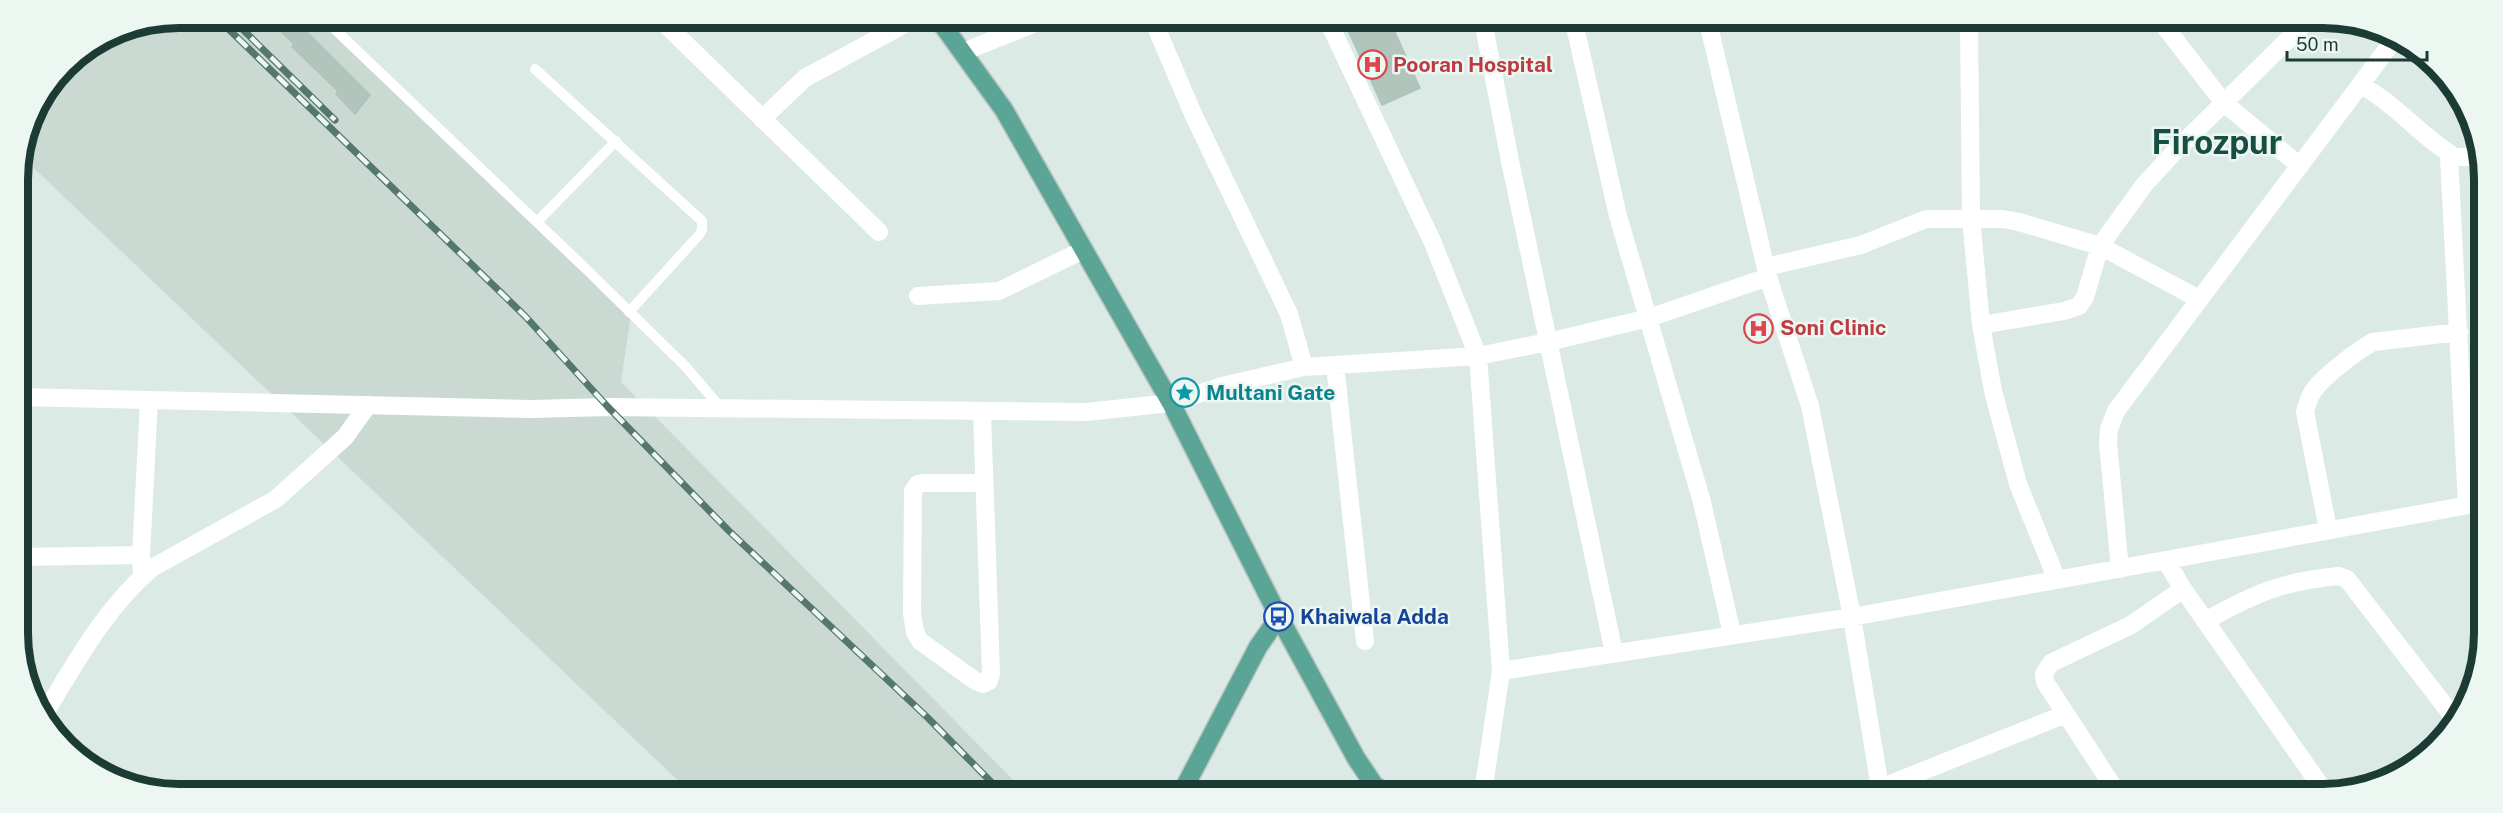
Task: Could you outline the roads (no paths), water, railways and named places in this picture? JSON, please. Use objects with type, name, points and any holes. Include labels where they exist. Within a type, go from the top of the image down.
[{"type":"main road","points":[[945,29],[1004,110],[1171,402],[1279,617],[1356,758],[1374,784]]},
{"type":"main road","points":[[1186,784],[1258,647],[1279,617]]},
{"type":"street","points":[[1332,28],[1433,243],[1478,356],[1501,671],[1485,784]]},
{"type":"street","points":[[1485,28],[1510,161],[1614,653]]},
{"type":"street","points":[[1575,28],[1618,216],[1702,502],[1732,634]]},
{"type":"street","points":[[1709,28],[1767,272],[1810,406],[1852,617],[1879,784]]},
{"type":"street","points":[[1970,28],[1971,218],[1982,325],[1993,391],[2018,484],[2057,580]]},
{"type":"street","points":[[2166,28],[2224,104],[2300,166]]},
{"type":"street","points":[[1982,325],[2075,308],[2085,297],[2100,246],[2144,185],[2178,148],[2300,28]]},
{"type":"street","points":[[670,29],[879,232]]},
{"type":"street","points":[[762,119],[805,78],[896,29]]},
{"type":"street","points":[[963,52],[1021,29]]},
{"type":"street","points":[[1156,29],[1194,116],[1289,314],[1305,367]]},
{"type":"street","points":[[2120,569],[2109,429],[2124,397],[2390,45]]},
{"type":"street","points":[[2361,85],[2384,98],[2438,147],[2455,157]]},
{"type":"street","points":[[1501,671],[1852,617],[2474,504],[2458,332],[2449,157],[2473,157]]},
{"type":"street","points":[[29,397],[532,409],[545,407],[1086,412],[1171,402],[1222,386],[1305,367],[1478,356],[1548,342],[1649,318],[1767,272],[1861,245],[1926,219],[1971,218],[2019,222],[2100,246],[2199,299]]},
{"type":"street","points":[[918,296],[993,292],[1083,249]]},
{"type":"street","points":[[2328,530],[2305,412],[2308,399],[2315,388],[2362,348],[2373,342],[2458,332]]},
{"type":"street","points":[[1335,365],[1365,641]]},
{"type":"street","points":[[142,576],[141,555],[149,400]]},
{"type":"street","points":[[48,707],[96,630],[142,576],[152,568],[276,499],[345,436],[368,405]]},
{"type":"street","points":[[982,412],[991,674],[989,681],[983,684],[920,641],[915,632],[912,602],[913,490],[922,483],[984,483]]},
{"type":"street","points":[[28,557],[141,555]]},
{"type":"street","points":[[2166,561],[2183,589],[2319,784]]},
{"type":"street","points":[[2205,621],[2249,597],[2281,585],[2339,576],[2347,579],[2451,714]]},
{"type":"street","points":[[2112,784],[2045,682],[2046,667],[2131,625],[2183,589]]},
{"type":"street","points":[[1897,784],[2066,714]]},
{"type":"lane","points":[[334,29],[685,366],[721,408]]},
{"type":"lane","points":[[535,69],[700,218],[703,224],[699,235],[629,312]]},
{"type":"lane","points":[[537,222],[616,141]]},
{"type":"railway","points":[[228,29],[525,316],[608,407],[729,531],[927,717],[993,784]]},
{"type":"railway","points":[[242,29],[335,120]]},
{"type":"place","name":"Pooran Hospital","points":[[1372,65]]},
{"type":"place","name":"Soni Clinic","points":[[1759,328]]},
{"type":"place","name":"Multani Gate","points":[[1185,393]]},
{"type":"place","name":"Khaiwala Adda","points":[[1279,617]]},
{"type":"district","name":"Firozpur","points":[[2217,142]]}]
